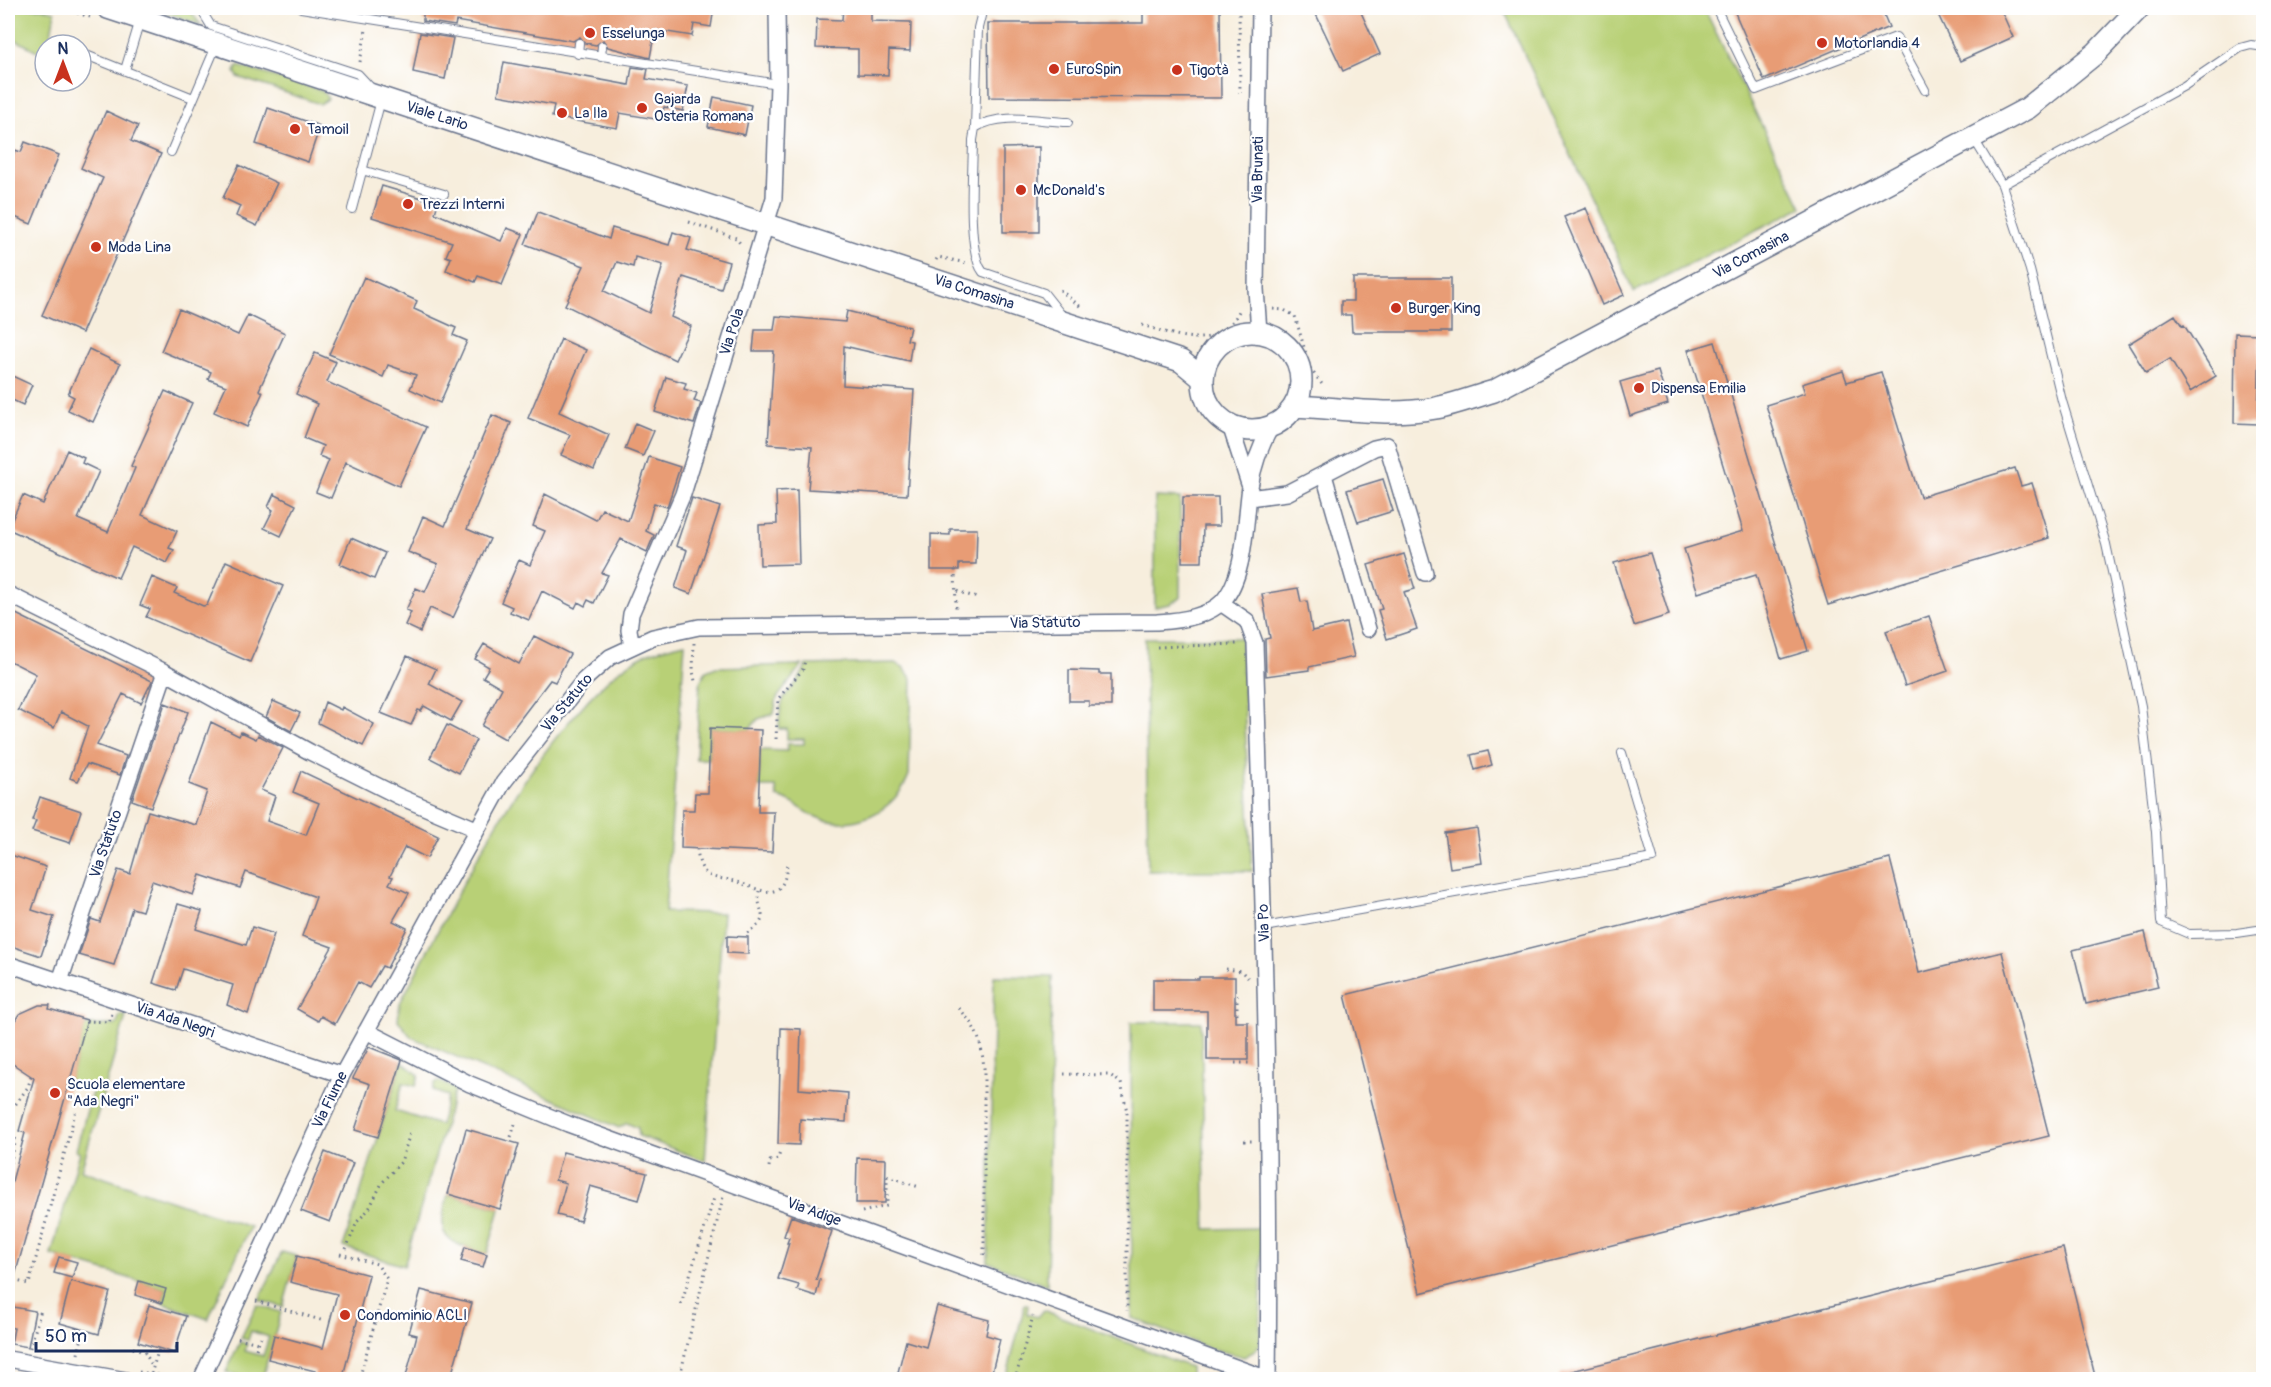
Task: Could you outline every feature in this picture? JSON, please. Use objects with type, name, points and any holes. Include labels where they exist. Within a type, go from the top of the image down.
[{"type":"main road","name":"Viale Lario","points":[[108,8],[767,224]]},
{"type":"main road","name":"Via Comasina","points":[[1329,399],[1364,412],[1405,412],[1436,408],[1494,391],[2028,108],[2096,53],[2130,13]]},
{"type":"main road","name":"Via Comasina","points":[[767,224],[1181,361],[1203,379]]},
{"type":"main road","points":[[1259,332],[1274,337],[1288,346],[1297,359],[1302,375],[1298,398],[1285,418],[1271,427],[1257,430],[1230,425],[1210,406],[1203,379],[1206,364],[1214,350],[1226,339],[1242,333],[1259,332]]},
{"type":"main road","points":[[1181,361],[1214,350]]},
{"type":"main road","points":[[1298,398],[1329,399]]},
{"type":"street","name":"Via Pola","points":[[632,646],[629,630],[632,614],[683,494],[774,198],[778,84],[777,8]]},
{"type":"street","name":"Via Brunati","points":[[1259,332],[1260,8]]},
{"type":"street","points":[[1230,425],[1238,444],[1250,492]]},
{"type":"street","points":[[1221,603],[1240,564],[1250,492],[1262,442],[1271,427]]},
{"type":"street","points":[[1250,492],[1287,493],[1374,448],[1387,445],[1425,573]]},
{"type":"street","points":[[1324,475],[1368,629]]},
{"type":"street","points":[[8,594],[165,672],[309,752],[398,796],[476,829]]},
{"type":"street","name":"Via Statuto","points":[[476,829],[503,783],[584,680],[610,657],[632,646],[677,631],[699,627],[1180,621],[1221,603]]},
{"type":"street","name":"Via Po","points":[[1221,603],[1247,621],[1255,643],[1270,1212],[1268,1379]]},
{"type":"street","name":"Via Statuto","points":[[60,981],[165,672]]},
{"type":"street","name":"Via Fiume","points":[[201,1380],[342,1076],[476,829]]},
{"type":"street","name":"Via Ada Negri","points":[[8,964],[342,1076]]},
{"type":"street","name":"Via Adige","points":[[366,1031],[470,1084],[549,1117],[841,1221],[926,1255],[1268,1379]]},
{"type":"street","points":[[8,1359],[126,1380]]},
{"type":"lane","points":[[200,8],[211,26],[358,74],[381,98],[352,209]]},
{"type":"lane","points":[[301,8],[578,54],[778,84]]},
{"type":"lane","points":[[983,8],[978,28],[975,128],[973,246],[978,266],[983,272],[1044,293],[1067,323]]},
{"type":"lane","points":[[1716,8],[1756,90],[1896,37],[1926,90]]},
{"type":"lane","points":[[125,70],[140,18]]},
{"type":"lane","points":[[578,54],[579,42]]},
{"type":"lane","points":[[171,152],[217,44]]},
{"type":"lane","points":[[2002,185],[2184,86],[2240,48],[2251,45],[2264,47]]},
{"type":"lane","points":[[601,57],[602,46]]},
{"type":"lane","points":[[93,58],[193,98]]},
{"type":"lane","points":[[975,128],[984,122],[997,119],[1068,122]]},
{"type":"lane","points":[[1973,137],[2002,185],[2030,270],[2062,401],[2106,544],[2141,706],[2156,832],[2161,922],[2189,933],[2237,933],[2264,929]]},
{"type":"lane","points":[[362,170],[444,194]]},
{"type":"lane","points":[[1264,927],[1653,858],[1622,753]]},
{"type":"path","points":[[1239,8],[1240,98]]},
{"type":"path","points":[[358,74],[368,19]]},
{"type":"path","points":[[924,276],[938,257],[978,266]]},
{"type":"path","points":[[1052,283],[1083,308]]},
{"type":"path","points":[[1135,323],[1187,339],[1204,339],[1219,334],[1235,321],[1241,307],[1284,310],[1295,316],[1310,368],[1329,399]]},
{"type":"path","points":[[955,570],[956,609]]},
{"type":"path","points":[[957,591],[977,598]]},
{"type":"path","points":[[694,642],[695,681]]},
{"type":"path","points":[[1157,647],[1241,643]]},
{"type":"path","points":[[776,740],[778,699],[803,669],[805,660]]},
{"type":"path","points":[[697,849],[704,871],[712,877],[733,880],[759,891],[776,891],[781,887],[786,880],[787,862]]},
{"type":"path","points":[[747,933],[757,929],[762,919],[759,891]]},
{"type":"path","points":[[1226,969],[1241,971],[1248,978],[1250,988]]},
{"type":"path","points":[[1237,1014],[1236,995],[1248,995]]},
{"type":"path","points":[[960,1008],[975,1026],[981,1042],[984,1068],[984,1261]]},
{"type":"path","points":[[86,1022],[109,1022],[112,1012]]},
{"type":"path","points":[[1235,1063],[1258,1063]]},
{"type":"path","points":[[8,1122],[9,1111],[28,1087],[32,1074]]},
{"type":"path","points":[[1064,1074],[1110,1075],[1121,1083],[1127,1112],[1127,1316]]},
{"type":"path","points":[[8,1279],[29,1284],[76,1110]]},
{"type":"path","points":[[8,1129],[16,1140],[8,1172],[14,1174]]},
{"type":"path","points":[[346,1249],[357,1222],[369,1209],[382,1183],[401,1162],[411,1130]]},
{"type":"path","points":[[511,1137],[513,1131]]},
{"type":"path","points":[[769,1167],[770,1161],[778,1159],[780,1152]]},
{"type":"path","points":[[860,1212],[887,1206],[886,1176],[920,1186]]},
{"type":"path","points":[[679,1380],[723,1197]]},
{"type":"path","points":[[681,1304],[714,1198]]},
{"type":"path","points":[[340,1254],[377,1264],[387,1279],[359,1380]]},
{"type":"path","points":[[254,1301],[324,1321]]},
{"type":"path","points":[[30,1349],[41,1310]]},
{"type":"path","points":[[1016,1380],[1033,1316]]},
{"type":"path","points":[[78,1356],[84,1329]]},
{"type":"path","points":[[256,1349],[261,1337]]},
{"type":"path","points":[[238,1338],[258,1343]]},
{"type":"path","points":[[133,1348],[145,1353],[153,1367]]},
{"type":"path","points":[[151,1374],[159,1348]]},
{"type":"path","points":[[221,1375],[237,1380]]},
{"type":"green space","points":[[8,8],[43,8],[55,12],[51,33],[33,33],[33,49],[8,36]]},
{"type":"green space","points":[[154,8],[188,8],[201,25]]},
{"type":"green space","points":[[1503,8],[1704,8],[1802,207],[1634,292]]},
{"type":"green space","points":[[238,66],[323,91],[328,99],[320,104],[238,77],[235,72]]},
{"type":"green space","points":[[1155,497],[1180,498],[1180,598],[1170,604],[1155,607]]},
{"type":"green space","points":[[1145,638],[1241,638],[1252,871],[1148,871]]},
{"type":"green space","points":[[685,643],[665,912],[723,913],[705,1161],[639,1136],[638,1128],[627,1123],[619,1128],[411,1037],[398,1020],[400,1003],[481,850],[503,813],[552,742],[594,693],[618,671],[646,654]]},
{"type":"green space","points":[[895,663],[903,667],[912,679],[909,775],[902,788],[883,809],[857,820],[828,821],[814,816],[792,802],[777,797],[776,787],[759,787],[760,750],[787,751],[787,744],[804,744],[804,739],[787,739],[787,729],[779,729],[782,704],[788,692],[802,675],[806,665]]},
{"type":"green space","points":[[802,665],[777,698],[774,714],[758,719],[749,730],[710,728],[708,759],[696,759],[700,682],[706,671],[716,667]]},
{"type":"green space","points":[[994,976],[1052,977],[1047,1285],[988,1262]]},
{"type":"green space","points":[[120,1015],[126,1016],[81,1170],[250,1227],[208,1319],[162,1303],[166,1289],[51,1255],[80,1152],[76,1150],[93,1089],[69,1082],[85,1025],[116,1025]]},
{"type":"green space","points":[[1131,1022],[1201,1022],[1206,1229],[1262,1228],[1260,1344],[1255,1351],[1244,1357],[1209,1348],[1132,1318]]},
{"type":"green space","points":[[402,1062],[419,1075],[416,1086],[403,1083],[395,1111],[440,1125],[448,1096],[433,1091],[435,1083],[440,1081],[455,1089],[404,1266],[343,1247]]},
{"type":"green space","points":[[448,1194],[500,1209],[487,1254],[461,1246],[447,1237],[443,1221]]},
{"type":"green space","points":[[282,1252],[297,1256],[283,1307],[259,1300]]},
{"type":"green space","points":[[1025,1304],[1028,1305],[1027,1314],[1037,1317],[1043,1310],[1190,1367],[1190,1378],[1195,1379],[1006,1379]]},
{"type":"green space","points":[[257,1305],[281,1312],[262,1379],[251,1379],[226,1372],[240,1342],[247,1344],[245,1351],[263,1356],[269,1337],[251,1331],[248,1340],[241,1338]]},
{"type":"green space","points":[[24,1372],[66,1379],[22,1379]]},
{"type":"building","name":"Esselunga","points":[[423,8],[714,8],[711,27],[694,24],[692,36],[655,30],[650,58],[608,47],[603,40],[596,45],[585,43],[580,37],[573,41],[456,21],[455,26],[423,21]]},
{"type":"building","points":[[843,8],[871,8],[871,21],[911,22],[910,51],[889,50],[888,75],[858,74],[858,49],[816,48],[817,19],[842,20]]},
{"type":"building","points":[[1143,8],[1220,8],[1221,98],[989,97],[988,23],[1143,23]]},
{"type":"building","points":[[1313,8],[1359,8],[1380,54],[1343,71]]},
{"type":"building","points":[[1733,8],[1881,8],[1889,27],[1764,80]]},
{"type":"building","points":[[1935,8],[2000,8],[2013,37],[1960,61]]},
{"type":"building","points":[[420,33],[453,38],[445,79],[413,72]]},
{"type":"building","points":[[504,62],[629,85],[632,67],[648,69],[646,79],[688,86],[683,111],[664,107],[661,120],[620,113],[617,128],[552,117],[554,105],[498,95]]},
{"type":"building","points":[[714,97],[751,105],[745,135],[708,127]]},
{"type":"building","points":[[268,108],[320,126],[308,162],[256,144]]},
{"type":"building","name":"Moda Lina","points":[[106,111],[138,126],[131,141],[161,154],[82,333],[42,315],[103,178],[81,168]]},
{"type":"building","points":[[25,142],[59,155],[31,224],[8,214],[8,170],[15,150],[21,152]]},
{"type":"building","name":"McDonald's","points":[[1039,147],[1039,232],[1003,232],[1003,148]]},
{"type":"building","points":[[239,165],[277,183],[257,226],[236,216],[240,206],[223,198]]},
{"type":"building","points":[[382,186],[438,203],[435,213],[501,241],[507,228],[523,234],[502,285],[478,276],[475,282],[446,270],[451,258],[446,256],[452,242],[372,217]]},
{"type":"building","points":[[1586,208],[1624,295],[1602,305],[1564,217]]},
{"type":"building","points":[[538,212],[609,239],[612,228],[669,245],[673,232],[691,238],[687,250],[729,262],[721,289],[683,277],[671,317],[691,326],[675,360],[565,305],[584,266],[525,244]],"holes":[[[635,257],[663,265],[649,313],[604,291],[617,262],[633,267]]]},
{"type":"building","points":[[364,277],[417,301],[414,309],[456,328],[453,335],[467,341],[440,403],[410,389],[416,375],[388,365],[383,377],[329,354]]},
{"type":"building","name":"Burger King","points":[[1353,278],[1451,278],[1451,332],[1352,332],[1351,315],[1341,315],[1341,301],[1353,301]]},
{"type":"building","points":[[179,309],[238,335],[248,315],[285,333],[259,390],[263,392],[247,427],[214,412],[226,386],[208,379],[211,372],[161,351]]},
{"type":"building","points":[[847,311],[910,327],[907,340],[912,341],[909,361],[844,346],[843,385],[914,390],[907,495],[808,489],[812,447],[768,444],[774,351],[753,351],[755,330],[774,330],[776,316],[845,322]]},
{"type":"building","points":[[2175,315],[2182,326],[2184,325],[2216,376],[2190,392],[2170,359],[2146,373],[2128,344]]},
{"type":"building","points":[[2235,333],[2260,334],[2258,424],[2234,423]]},
{"type":"building","points":[[561,339],[586,350],[559,412],[609,435],[594,470],[561,455],[570,435],[528,418]]},
{"type":"building","points":[[1715,342],[1808,651],[1781,659],[1756,575],[1698,593],[1684,549],[1743,531],[1688,350]]},
{"type":"building","points":[[89,349],[120,364],[93,422],[68,410],[74,397],[68,394]]},
{"type":"building","points":[[315,353],[336,362],[327,382],[426,427],[399,486],[346,462],[331,498],[316,492],[329,460],[319,456],[323,446],[304,438],[317,404],[296,394]]},
{"type":"building","points":[[1658,371],[1668,404],[1630,416],[1620,382]]},
{"type":"building","points":[[1843,371],[1847,382],[1881,372],[1920,497],[2015,468],[2021,486],[2032,483],[2049,538],[1828,605],[1766,405],[1805,393],[1802,384]]},
{"type":"building","points":[[8,374],[32,385],[23,405],[8,398]]},
{"type":"building","points":[[666,377],[686,383],[684,389],[697,393],[694,401],[701,403],[694,424],[655,412]]},
{"type":"building","points":[[165,391],[192,403],[142,515],[177,531],[169,548],[174,550],[167,563],[132,547],[118,578],[8,529],[23,495],[43,504],[67,450],[84,458],[82,463],[99,471],[78,519],[108,532],[135,468],[131,466]]},
{"type":"building","points":[[492,415],[511,423],[467,529],[490,539],[453,618],[430,608],[420,632],[405,625],[411,612],[406,610],[416,588],[425,592],[438,564],[408,552],[423,516],[445,526]]},
{"type":"building","points":[[635,423],[654,431],[643,456],[625,449]]},
{"type":"building","points":[[649,457],[680,467],[667,507],[654,503],[646,531],[654,535],[647,552],[621,539],[602,573],[608,575],[594,603],[588,600],[585,606],[578,602],[575,608],[542,591],[529,620],[510,612],[512,607],[501,602],[519,560],[530,565],[545,531],[533,526],[545,494],[596,520],[602,509],[628,521]]},
{"type":"building","points":[[1383,479],[1393,511],[1358,522],[1347,490]]},
{"type":"building","points":[[797,490],[799,564],[760,565],[759,525],[777,524],[776,491]]},
{"type":"building","points":[[274,494],[296,505],[281,536],[264,528],[273,510],[268,507]]},
{"type":"building","points":[[1183,497],[1218,497],[1219,526],[1203,526],[1202,562],[1182,562]]},
{"type":"building","points":[[692,498],[720,507],[691,594],[675,588],[687,550],[676,546]]},
{"type":"building","points":[[950,529],[977,529],[976,564],[959,564],[959,570],[931,570],[931,534],[950,535]]},
{"type":"building","points":[[351,538],[385,553],[374,579],[340,564]]},
{"type":"building","points":[[1650,553],[1669,615],[1634,626],[1614,563]]},
{"type":"building","points":[[1404,554],[1415,589],[1404,592],[1417,629],[1387,639],[1378,610],[1382,609],[1368,565]]},
{"type":"building","points":[[226,561],[283,586],[250,662],[146,617],[150,609],[140,605],[152,577],[177,588],[174,593],[203,606],[207,605]]},
{"type":"building","points":[[1298,588],[1301,602],[1307,601],[1312,631],[1346,623],[1354,657],[1309,667],[1309,670],[1266,676],[1265,639],[1270,638],[1262,594]]},
{"type":"building","points":[[8,610],[152,681],[141,703],[123,694],[97,745],[126,756],[120,775],[87,764],[78,781],[70,778],[88,726],[61,712],[54,728],[18,710],[36,674],[8,660]]},
{"type":"building","points":[[1929,616],[1948,671],[1905,686],[1886,631]]},
{"type":"building","points":[[534,636],[570,654],[555,682],[550,680],[505,739],[482,726],[502,688],[483,677],[489,667],[475,659],[484,644],[519,664]]},
{"type":"building","points":[[407,656],[436,669],[429,684],[462,702],[451,721],[424,706],[421,711],[418,710],[411,725],[381,713]]},
{"type":"building","points":[[1069,670],[1099,671],[1099,674],[1111,674],[1111,706],[1089,706],[1089,701],[1069,701]]},
{"type":"building","points":[[273,701],[300,713],[291,731],[266,717]]},
{"type":"building","points":[[325,702],[341,710],[342,707],[374,724],[363,746],[318,723]]},
{"type":"building","points":[[165,703],[188,712],[151,807],[132,800]]},
{"type":"building","points":[[211,722],[239,736],[241,732],[256,739],[258,735],[283,748],[261,790],[275,796],[267,821],[306,835],[319,803],[293,792],[301,771],[438,836],[427,858],[405,847],[390,876],[393,877],[389,884],[409,893],[393,921],[407,928],[387,968],[382,966],[369,988],[358,982],[335,1024],[321,1016],[318,1021],[297,1009],[332,947],[302,936],[316,897],[246,872],[240,888],[200,875],[193,895],[152,881],[142,911],[132,908],[114,965],[79,955],[91,919],[100,922],[118,870],[130,874],[148,811],[196,825],[207,791],[189,784]]},
{"type":"building","points":[[447,725],[476,740],[459,773],[430,758]]},
{"type":"building","points":[[710,728],[761,730],[758,812],[774,812],[772,852],[681,848],[682,810],[694,810],[695,793],[708,793]]},
{"type":"building","points":[[1488,751],[1492,765],[1475,770],[1471,755]]},
{"type":"building","points":[[40,797],[81,811],[70,843],[32,831],[36,821],[32,820]]},
{"type":"building","points":[[1477,828],[1482,863],[1450,868],[1445,833]]},
{"type":"building","points":[[8,854],[46,867],[32,910],[54,917],[41,956],[8,945]]},
{"type":"building","points":[[1890,859],[1919,973],[2002,952],[2049,1136],[1420,1293],[1345,995]]},
{"type":"building","points":[[178,904],[202,911],[196,929],[246,945],[252,927],[274,934],[248,1014],[227,1005],[233,985],[183,969],[176,990],[153,983]]},
{"type":"building","points":[[2145,932],[2158,987],[2086,1004],[2073,950]]},
{"type":"building","points":[[727,936],[748,937],[748,954],[727,953]]},
{"type":"building","points":[[1199,977],[1235,977],[1235,1022],[1248,1022],[1248,1060],[1207,1060],[1207,1011],[1153,1011],[1153,979],[1199,979]]},
{"type":"building","points":[[39,1005],[50,1005],[49,1009],[87,1020],[12,1286],[8,1285],[8,1196],[25,1133],[19,1131],[34,1078],[13,1064],[8,1051],[8,1032],[19,1014]]},
{"type":"building","points":[[781,1028],[801,1029],[799,1089],[848,1093],[846,1122],[800,1119],[799,1145],[778,1144]]},
{"type":"building","points":[[369,1047],[402,1060],[378,1137],[355,1130],[370,1084],[353,1078]]},
{"type":"building","points":[[466,1129],[519,1144],[500,1209],[448,1194]]},
{"type":"building","points":[[325,1152],[353,1163],[330,1222],[301,1211]]},
{"type":"building","points":[[563,1152],[647,1173],[639,1200],[590,1186],[580,1221],[557,1215],[566,1183],[555,1180]]},
{"type":"building","points":[[857,1158],[886,1159],[885,1203],[856,1203]]},
{"type":"building","points":[[791,1216],[832,1231],[816,1279],[820,1280],[816,1296],[797,1290],[799,1285],[778,1279],[789,1243],[787,1243],[789,1238],[784,1236]]},
{"type":"building","points":[[465,1247],[487,1254],[483,1267],[461,1261]]},
{"type":"building","points":[[2063,1248],[2096,1380],[1561,1380],[1560,1374]]},
{"type":"building","name":"Condominio ACLI","points":[[297,1256],[369,1275],[342,1380],[313,1380],[315,1371],[268,1359],[274,1335],[323,1348],[337,1294],[290,1282]]},
{"type":"building","points":[[59,1257],[77,1262],[72,1278],[54,1273]]},
{"type":"building","points":[[71,1281],[110,1292],[99,1334],[60,1323]]},
{"type":"building","points":[[139,1281],[166,1289],[162,1303],[135,1295]]},
{"type":"building","points":[[421,1290],[472,1303],[450,1380],[405,1380],[417,1335],[409,1333]]},
{"type":"building","points":[[149,1305],[186,1316],[174,1353],[138,1342]]},
{"type":"building","points":[[8,1306],[35,1311],[28,1347],[11,1344],[14,1328],[8,1327]]},
{"type":"building","points":[[937,1306],[989,1320],[986,1335],[1000,1339],[990,1380],[896,1380],[906,1341],[926,1347]]},
{"type":"place","name":"Esselunga","points":[[590,33]]},
{"type":"place","name":"Motorlandia 4","points":[[1822,43]]},
{"type":"place","name":"EuroSpin","points":[[1054,69]]},
{"type":"place","name":"Tigotà","points":[[1177,70]]},
{"type":"place","name":"Gajarda Osteria Romana","points":[[642,108]]},
{"type":"place","name":"La Ila","points":[[562,113]]},
{"type":"place","name":"Tamoil","points":[[295,129]]},
{"type":"place","name":"McDonald's","points":[[1021,190]]},
{"type":"place","name":"Trezzi Interni","points":[[408,204]]},
{"type":"place","name":"Moda Lina","points":[[96,247]]},
{"type":"place","name":"Burger King","points":[[1396,308]]},
{"type":"place","name":"Dispensa Emilia","points":[[1639,388]]},
{"type":"place","name":"Scuola elementare \"Ada Negri\"","points":[[55,1093]]},
{"type":"place","name":"Condominio ACLI","points":[[345,1315]]}]
